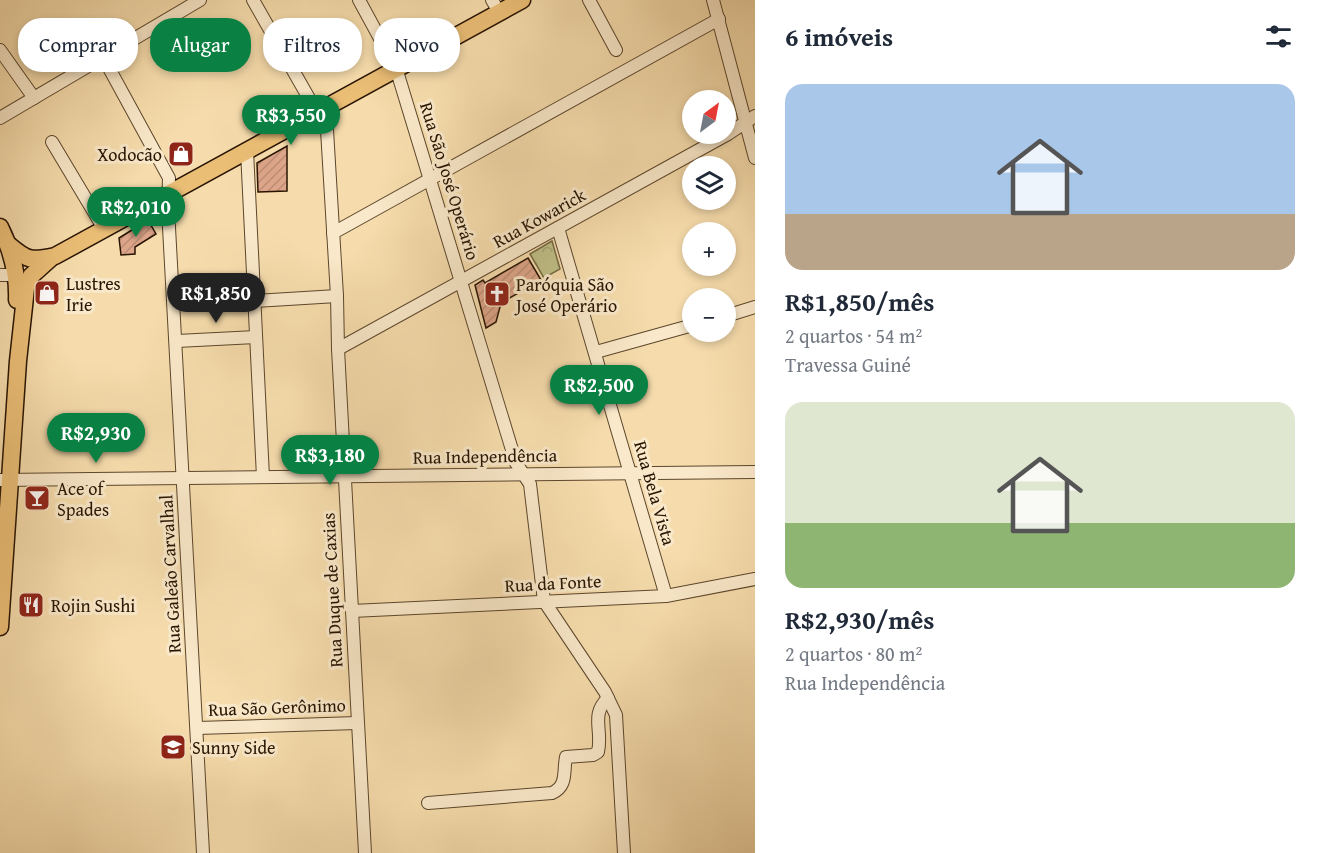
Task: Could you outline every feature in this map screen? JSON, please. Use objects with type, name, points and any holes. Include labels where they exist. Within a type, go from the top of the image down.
[{"type":"main road","points":[[460,28],[495,6],[522,0]]},
{"type":"main road","points":[[0,627],[5,480],[27,282],[36,270],[55,256],[389,72]]},
{"type":"main road","points":[[0,227],[9,245],[22,255],[30,259],[55,256]]},
{"type":"main road","points":[[9,245],[8,275],[18,361]]},
{"type":"street","points":[[138,36],[200,0]]},
{"type":"street","name":"Rua Duque de Caxias","points":[[253,0],[327,130],[365,853]]},
{"type":"street","name":"Rua São José Operário","points":[[359,0],[374,28]]},
{"type":"street","points":[[589,0],[616,50]]},
{"type":"street","points":[[713,0],[751,120],[755,158]]},
{"type":"street","points":[[333,232],[718,19]]},
{"type":"street","points":[[0,50],[34,98]]},
{"type":"street","points":[[0,118],[78,72]]},
{"type":"street","name":"Rua Galeão Carvalhal","points":[[111,72],[169,178],[204,853]]},
{"type":"street","name":"Rua São José Operário","points":[[397,72],[516,462],[530,484],[544,601],[609,698],[616,715],[624,853]]},
{"type":"street","name":"Rua Kowarick","points":[[338,349],[751,120]]},
{"type":"street","points":[[52,142],[104,229]]},
{"type":"street","points":[[247,151],[263,477]]},
{"type":"street","name":"Rua Bela Vista","points":[[558,228],[666,596]]},
{"type":"street","points":[[255,301],[337,296]]},
{"type":"street","points":[[736,313],[755,307]]},
{"type":"street","points":[[596,352],[682,328]]},
{"type":"street","points":[[177,341],[256,337]]},
{"type":"street","name":"Rua Independência","points":[[5,480],[755,472]]},
{"type":"street","name":"Rua da Fonte","points":[[352,611],[666,596],[755,579]]},
{"type":"street","points":[[428,803],[557,791],[564,779],[566,757],[593,755],[598,752],[598,712],[601,705],[609,698]]},
{"type":"street","name":"Rua São Gerônimo","points":[[197,728],[357,723]]},
{"type":"green space","points":[[552,241],[560,269],[544,278],[530,254]]},
{"type":"building","points":[[287,146],[287,191],[258,192],[257,163]]},
{"type":"building","points":[[148,220],[156,234],[135,247],[135,254],[121,255],[119,238]]},
{"type":"building","name":"Paróquia São José Operário","points":[[528,258],[541,280],[501,303],[496,322],[486,328],[475,285],[483,280],[485,283]]},
{"type":"place","name":"Xodocão","points":[[181,154]]},
{"type":"place","name":"Lustres Irie","points":[[47,293]]},
{"type":"place","name":"Paróquia São José Operário","points":[[497,294]]},
{"type":"place","name":"Ace of Spades","points":[[37,498]]},
{"type":"place","name":"Rojin Sushi","points":[[31,605]]},
{"type":"place","name":"Sunny Side","points":[[173,747]]}]
